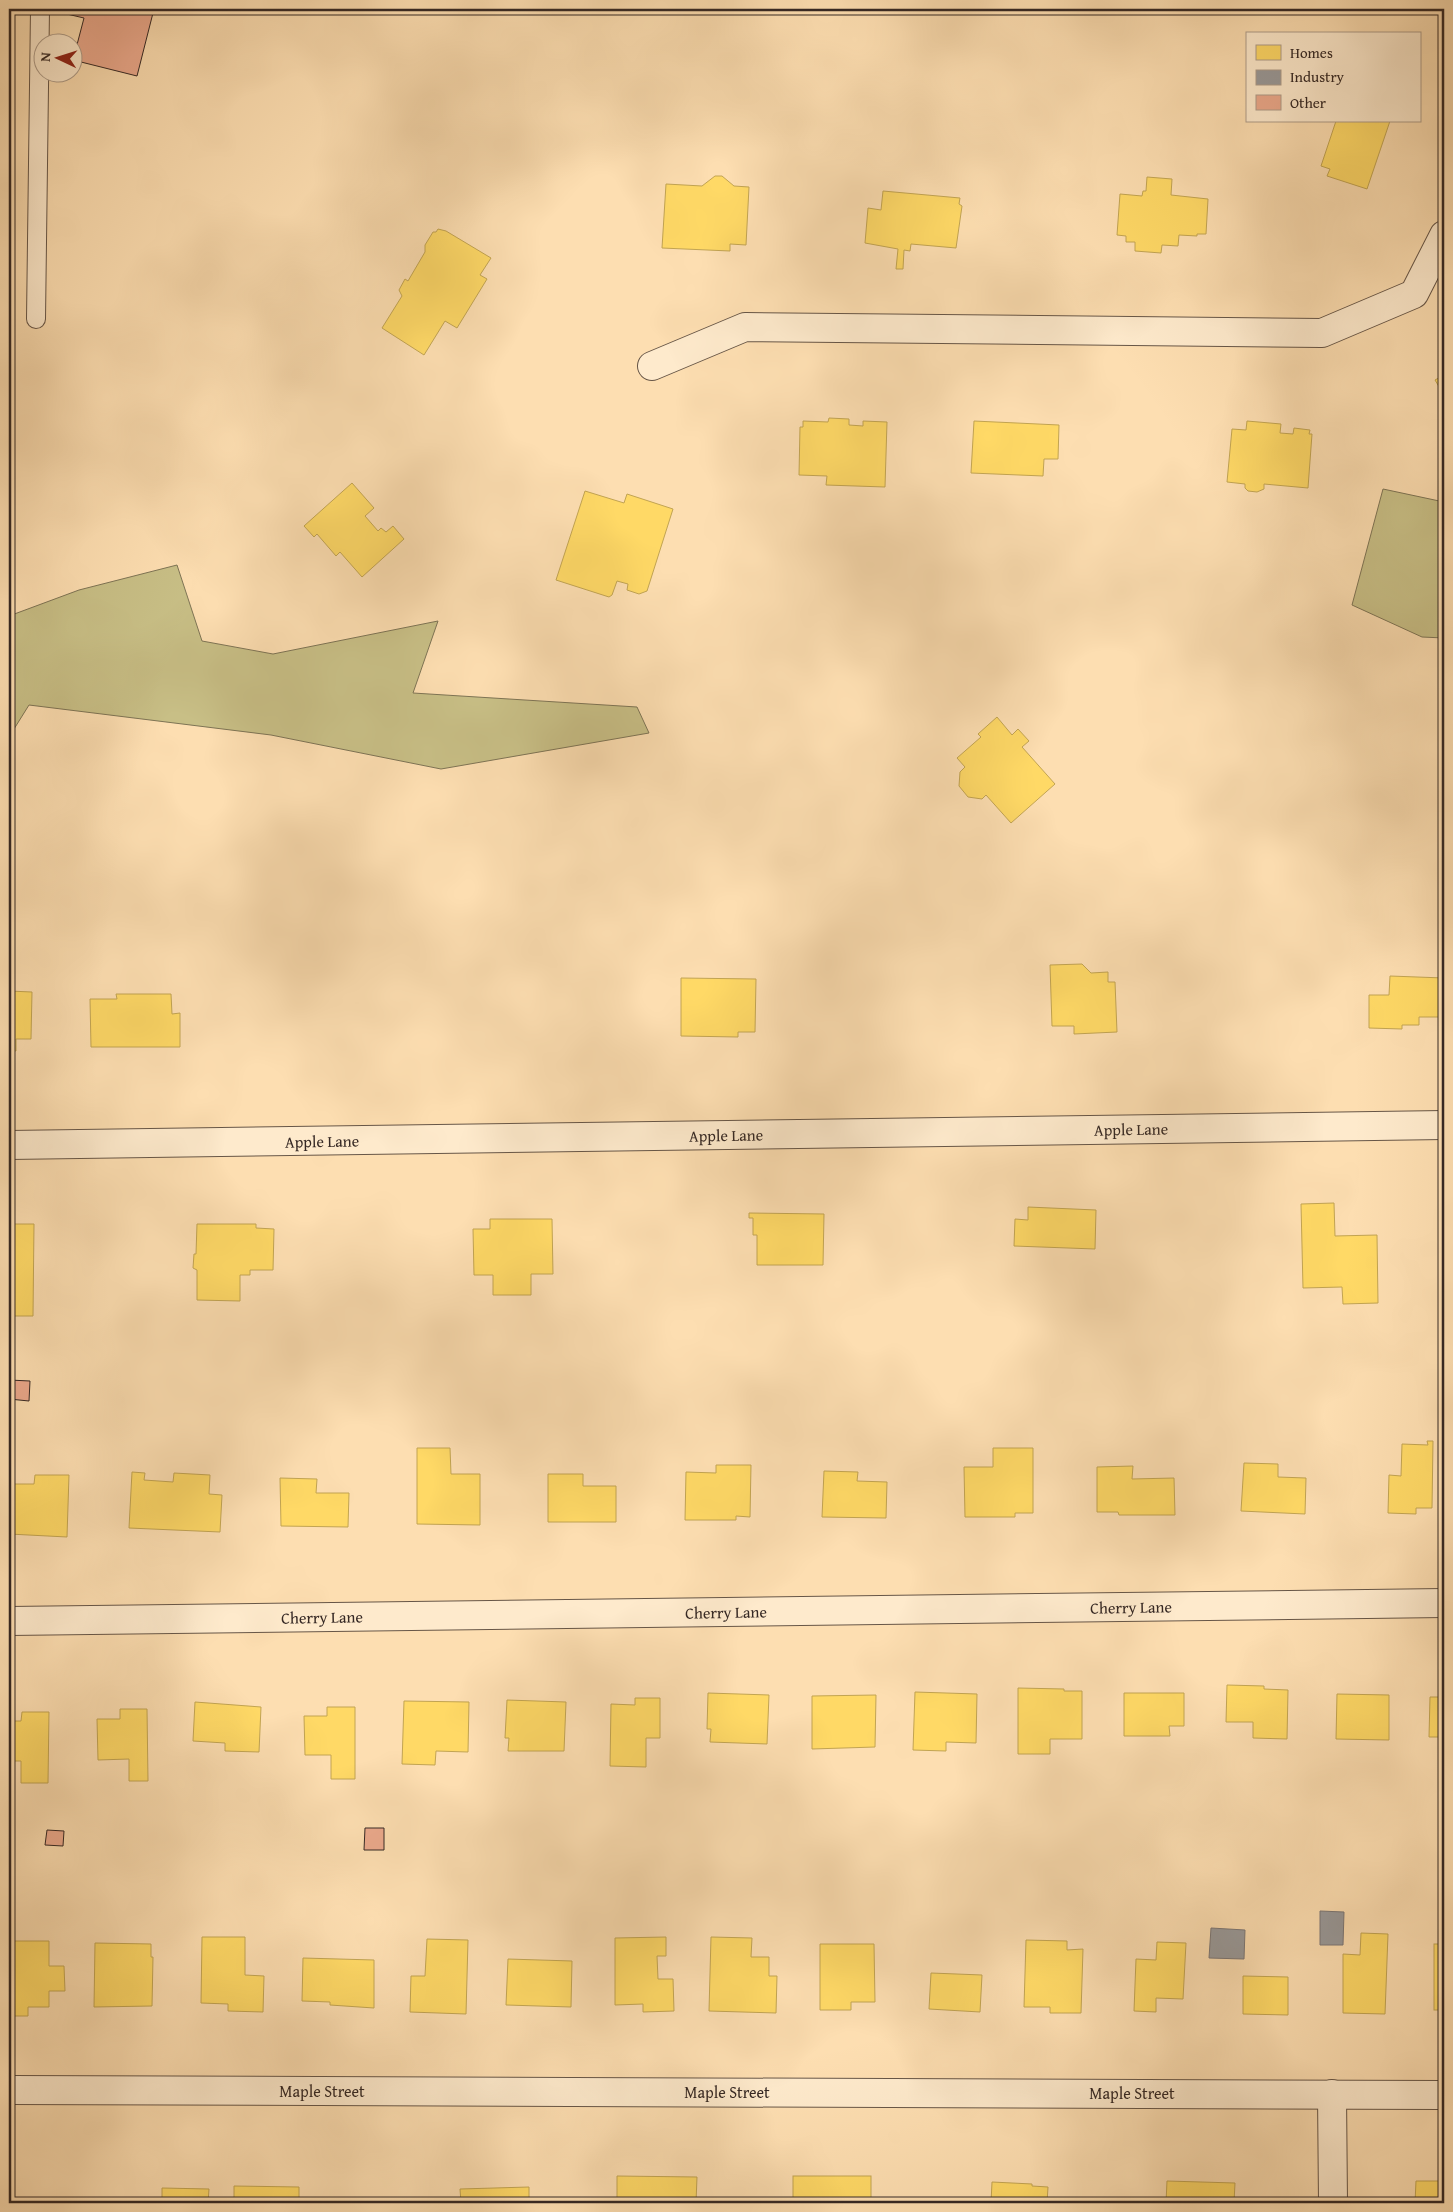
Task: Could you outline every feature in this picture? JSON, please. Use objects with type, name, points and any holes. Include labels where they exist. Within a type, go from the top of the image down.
[{"type":"street","points":[[652,366],[745,327],[1322,332],[1414,294],[1444,235]]},
{"type":"street","name":"Apple Lane","points":[[9,1145],[1444,1125]]},
{"type":"street","name":"Cherry Lane","points":[[9,1621],[1444,1603]]},
{"type":"street","name":"Maple Street","points":[[9,2090],[1444,2095]]},
{"type":"street","points":[[1332,2094],[1333,2203]]},
{"type":"lane","points":[[36,319],[40,9]]},
{"type":"shaded area","points":[[1383,489],[1444,502],[1444,638],[1422,637],[1352,605]]},
{"type":"shaded area","points":[[177,565],[202,641],[273,654],[438,621],[413,693],[637,707],[649,733],[441,769],[271,735],[29,705],[9,737],[9,616],[79,590]]},
{"type":"building: Homes","points":[[1336,122],[1390,122],[1367,189],[1327,176],[1330,169],[1321,166]]},
{"type":"building: Homes","points":[[715,176],[722,176],[734,186],[749,187],[746,245],[730,244],[730,251],[662,248],[666,184],[702,186]]},
{"type":"building: Homes","points":[[1147,177],[1172,179],[1171,195],[1208,199],[1206,234],[1197,234],[1197,236],[1179,235],[1178,246],[1162,245],[1161,253],[1135,251],[1135,242],[1126,242],[1126,236],[1117,235],[1120,194],[1142,196],[1143,191],[1146,191]]},
{"type":"building: Homes","points":[[883,191],[960,198],[959,204],[962,206],[956,248],[911,244],[910,251],[904,250],[903,269],[896,269],[898,249],[865,243],[868,208],[881,210]]},
{"type":"building: Homes","points":[[438,229],[446,231],[491,258],[480,275],[487,279],[457,328],[445,321],[424,355],[382,328],[402,296],[399,290],[405,279],[408,281],[425,252],[425,245],[433,232],[436,232]]},
{"type":"building: Homes","points":[[1444,375],[1444,395],[1435,380]]},
{"type":"building: Homes","points":[[829,418],[849,419],[849,425],[863,426],[863,421],[887,422],[885,487],[826,485],[827,476],[799,475],[800,427],[803,427],[803,421],[828,422]]},
{"type":"building: Homes","points":[[974,421],[1059,425],[1058,459],[1044,459],[1043,476],[971,473]]},
{"type":"building: Homes","points":[[1247,421],[1281,424],[1280,433],[1293,434],[1294,428],[1310,430],[1309,434],[1312,434],[1308,488],[1264,484],[1264,489],[1257,492],[1248,491],[1245,488],[1245,484],[1227,482],[1232,429],[1246,430]]},
{"type":"building: Homes","points":[[352,483],[374,508],[365,516],[378,531],[381,528],[386,532],[393,526],[404,539],[362,577],[340,552],[336,556],[317,534],[314,537],[304,526]]},
{"type":"building: Homes","points":[[585,491],[624,503],[627,494],[673,509],[647,591],[639,594],[627,590],[628,584],[617,581],[612,595],[609,597],[556,580]]},
{"type":"building: Homes","points":[[997,717],[1012,735],[1018,729],[1029,741],[1022,747],[1055,784],[1011,823],[986,795],[982,799],[968,797],[959,786],[960,772],[965,767],[957,758],[981,737],[978,734]]},
{"type":"building: Homes","points":[[1082,964],[1091,973],[1108,972],[1108,982],[1115,982],[1117,1032],[1074,1034],[1074,1026],[1052,1026],[1050,965]]},
{"type":"building: Homes","points":[[1390,976],[1444,978],[1444,1017],[1419,1017],[1419,1025],[1402,1025],[1402,1029],[1369,1028],[1369,995],[1389,995]]},
{"type":"building: Homes","points":[[681,978],[756,979],[755,1032],[738,1032],[738,1037],[681,1036]]},
{"type":"building: Homes","points":[[9,991],[32,992],[31,1039],[16,1039],[16,1051],[9,1050]]},
{"type":"building: Homes","points":[[116,994],[171,994],[172,1014],[180,1013],[180,1047],[91,1047],[90,999],[117,999]]},
{"type":"building: Homes","points":[[1334,1203],[1335,1236],[1377,1235],[1378,1303],[1343,1304],[1342,1287],[1303,1288],[1301,1204]]},
{"type":"building: Homes","points":[[1028,1207],[1096,1210],[1095,1249],[1014,1246],[1015,1219],[1028,1220]]},
{"type":"building: Homes","points":[[749,1213],[824,1214],[823,1265],[757,1265],[757,1235],[753,1235],[753,1218],[749,1218]]},
{"type":"building: Homes","points":[[490,1219],[552,1219],[553,1274],[531,1274],[531,1295],[493,1295],[493,1275],[474,1275],[473,1229],[490,1229]]},
{"type":"building: Homes","points":[[9,1224],[34,1224],[33,1316],[9,1316]]},
{"type":"building: Homes","points":[[197,1224],[256,1224],[256,1228],[274,1229],[273,1270],[250,1270],[250,1275],[240,1275],[240,1301],[197,1300],[197,1270],[193,1268],[194,1254],[196,1254]]},
{"type":"building: Homes","points":[[1427,1441],[1433,1441],[1432,1508],[1416,1508],[1416,1514],[1388,1513],[1389,1475],[1401,1476],[1402,1444],[1428,1445]]},
{"type":"building: Homes","points":[[417,1448],[450,1448],[451,1474],[480,1474],[480,1525],[417,1524]]},
{"type":"building: Homes","points":[[993,1448],[1033,1448],[1033,1513],[1015,1513],[1015,1517],[965,1517],[964,1467],[993,1467]]},
{"type":"building: Homes","points":[[1244,1463],[1278,1464],[1278,1477],[1306,1478],[1305,1514],[1241,1511]]},
{"type":"building: Homes","points":[[716,1465],[751,1465],[750,1517],[736,1516],[736,1520],[685,1520],[686,1472],[716,1473]]},
{"type":"building: Homes","points":[[1133,1466],[1132,1479],[1174,1478],[1175,1515],[1119,1515],[1118,1512],[1097,1512],[1097,1467]]},
{"type":"building: Homes","points":[[824,1471],[858,1472],[857,1481],[887,1482],[886,1518],[822,1517]]},
{"type":"building: Homes","points":[[132,1472],[145,1473],[144,1480],[173,1482],[174,1473],[210,1475],[209,1494],[222,1495],[220,1532],[129,1528]]},
{"type":"building: Homes","points":[[548,1474],[583,1474],[583,1486],[616,1486],[616,1522],[548,1522]]},
{"type":"building: Homes","points":[[35,1475],[69,1475],[67,1537],[9,1534],[9,1484],[34,1484]]},
{"type":"building: Homes","points":[[280,1478],[317,1479],[316,1493],[349,1493],[348,1527],[281,1526]]},
{"type":"building: Homes","points":[[1227,1685],[1264,1686],[1264,1689],[1288,1690],[1287,1739],[1253,1738],[1253,1722],[1226,1722]]},
{"type":"building: Homes","points":[[1018,1688],[1082,1691],[1082,1739],[1050,1739],[1050,1754],[1018,1754]]},
{"type":"building: Homes","points":[[915,1692],[977,1694],[976,1743],[946,1742],[946,1751],[913,1750]]},
{"type":"building: Homes","points":[[708,1693],[769,1695],[767,1744],[710,1742],[711,1729],[707,1729]]},
{"type":"building: Homes","points":[[1124,1693],[1184,1693],[1184,1726],[1169,1726],[1170,1736],[1124,1736]]},
{"type":"building: Homes","points":[[1337,1694],[1389,1695],[1389,1740],[1336,1739]]},
{"type":"building: Homes","points":[[876,1695],[875,1747],[812,1749],[812,1696]]},
{"type":"building: Homes","points":[[1430,1697],[1444,1697],[1444,1737],[1429,1737]]},
{"type":"building: Homes","points":[[635,1698],[660,1698],[660,1738],[646,1738],[646,1767],[610,1766],[611,1704],[635,1705]]},
{"type":"building: Homes","points":[[507,1700],[566,1702],[564,1751],[508,1751],[509,1738],[505,1738]]},
{"type":"building: Homes","points":[[404,1701],[469,1702],[468,1752],[436,1751],[435,1765],[402,1764]]},
{"type":"building: Homes","points":[[195,1702],[261,1707],[259,1752],[225,1751],[225,1743],[193,1741]]},
{"type":"building: Homes","points":[[327,1707],[355,1707],[355,1779],[331,1779],[331,1755],[305,1755],[304,1716],[327,1716]]},
{"type":"building: Homes","points":[[120,1709],[147,1709],[148,1781],[129,1781],[129,1759],[98,1760],[97,1719],[120,1719]]},
{"type":"building: Homes","points":[[22,1712],[49,1712],[48,1783],[21,1783],[21,1761],[9,1761],[9,1721],[21,1721]]},
{"type":"building: Homes","points":[[1361,1933],[1388,1934],[1385,2014],[1343,2013],[1343,1954],[1360,1955]]},
{"type":"building: Homes","points":[[202,1937],[245,1937],[245,1975],[264,1976],[263,2012],[228,2011],[228,2004],[201,2003]]},
{"type":"building: Homes","points":[[666,1937],[666,1956],[657,1956],[658,1979],[673,1979],[674,2011],[643,2012],[643,2004],[615,2005],[615,1938]]},
{"type":"building: Homes","points":[[711,1937],[752,1938],[751,1957],[769,1957],[769,1976],[777,1976],[776,2013],[709,2011]]},
{"type":"building: Homes","points":[[427,1939],[468,1940],[466,2014],[410,2012],[411,1976],[425,1976]]},
{"type":"building: Homes","points":[[1026,1940],[1067,1941],[1067,1950],[1083,1949],[1081,2013],[1050,2013],[1050,2007],[1024,2007]]},
{"type":"building: Homes","points":[[12,1941],[49,1941],[49,1966],[64,1966],[65,1991],[49,1991],[49,2007],[28,2007],[28,2016],[14,2016],[14,2009],[9,2009],[9,1962],[12,1962]]},
{"type":"building: Homes","points":[[1157,1942],[1186,1943],[1183,1999],[1156,1998],[1156,2012],[1134,2011],[1136,1959],[1156,1960]]},
{"type":"building: Homes","points":[[95,1943],[151,1944],[151,1957],[153,1957],[152,2006],[94,2007]]},
{"type":"building: Homes","points":[[820,1944],[874,1944],[875,2002],[851,2002],[851,2010],[820,2010]]},
{"type":"building: Homes","points":[[1434,1944],[1444,1944],[1444,2010],[1434,2010]]},
{"type":"building: Homes","points":[[303,1958],[374,1960],[374,2008],[330,2005],[330,2002],[302,2001]]},
{"type":"building: Homes","points":[[508,1959],[572,1961],[571,2007],[506,2005]]},
{"type":"building: Homes","points":[[931,1973],[982,1975],[980,2012],[929,2009]]},
{"type":"building: Homes","points":[[1243,1976],[1288,1977],[1288,2015],[1243,2014]]},
{"type":"building: Homes","points":[[617,2176],[697,2177],[696,2203],[617,2203]]},
{"type":"building: Homes","points":[[793,2176],[871,2176],[871,2203],[793,2203]]},
{"type":"building: Homes","points":[[1167,2181],[1235,2183],[1234,2203],[1166,2203]]},
{"type":"building: Homes","points":[[1416,2181],[1444,2181],[1444,2203],[1415,2203]]},
{"type":"building: Homes","points":[[992,2182],[1032,2184],[1032,2186],[1048,2187],[1047,2203],[991,2203]]},
{"type":"building: Homes","points":[[234,2186],[299,2187],[299,2203],[234,2203]]},
{"type":"building: Homes","points":[[529,2187],[529,2203],[461,2203],[460,2189]]},
{"type":"building: Homes","points":[[162,2188],[209,2189],[208,2203],[162,2203]]},
{"type":"building: Industry","points":[[1320,1911],[1344,1912],[1343,1945],[1320,1945]]},
{"type":"building: Industry","points":[[1211,1928],[1245,1930],[1244,1959],[1209,1958]]},
{"type":"building: Other","points":[[54,9],[154,9],[137,76],[82,62],[82,32],[80,32],[84,18],[54,11]]},
{"type":"building: Other","points":[[9,1380],[30,1381],[29,1401],[9,1399]]},
{"type":"building: Other","points":[[365,1828],[384,1828],[384,1850],[364,1850]]},
{"type":"building: Other","points":[[47,1830],[64,1831],[63,1846],[45,1845]]}]
